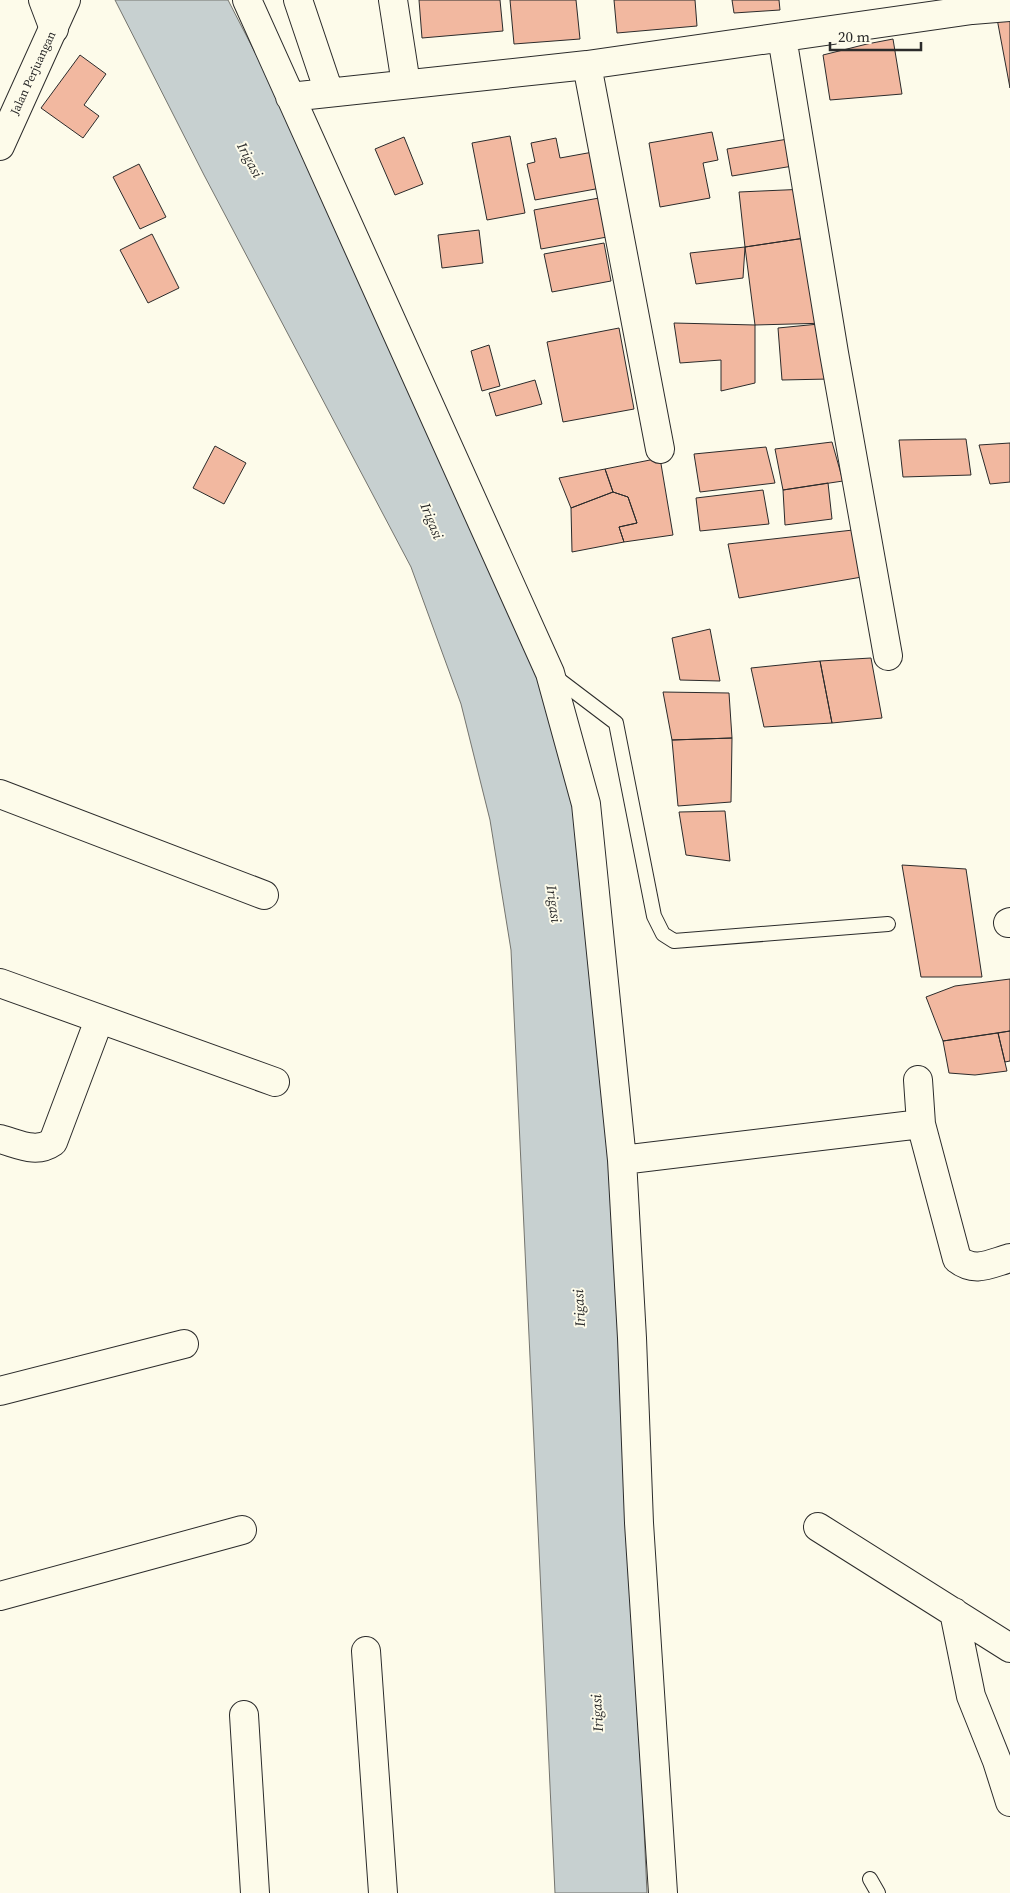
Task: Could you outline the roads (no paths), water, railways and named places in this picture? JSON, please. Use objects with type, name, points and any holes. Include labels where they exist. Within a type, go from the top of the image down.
[{"type":"street","points":[[42,0],[59,18]]},
{"type":"street","points":[[248,0],[550,673],[586,804],[622,1160],[632,1338],[639,1523],[663,1893]]},
{"type":"street","points":[[298,0],[329,92]]},
{"type":"street","points":[[392,0],[406,84]]},
{"type":"street","points":[[290,97],[587,65],[782,37],[971,5],[1010,7]]},
{"type":"street","name":"Jalan Perjuangan","points":[[0,146],[59,18]]},
{"type":"street","points":[[782,37],[834,353],[888,656]]},
{"type":"street","points":[[587,65],[660,449]]},
{"type":"street","points":[[0,794],[264,895]]},
{"type":"street","points":[[0,982],[99,1020],[275,1082]]},
{"type":"street","points":[[0,1139],[36,1149],[45,1148],[53,1142],[99,1020]]},
{"type":"street","points":[[918,1080],[921,1124],[956,1259],[965,1266],[973,1268],[1010,1258]]},
{"type":"street","points":[[622,1160],[921,1124]]},
{"type":"street","points":[[0,1391],[184,1344]]},
{"type":"street","points":[[818,1526],[1010,1648]]},
{"type":"street","points":[[0,1596],[242,1530]]},
{"type":"street","points":[[954,1612],[971,1696],[997,1761],[1010,1802]]},
{"type":"street","points":[[366,1651],[383,1893]]},
{"type":"street","points":[[244,1715],[255,1893]]},
{"type":"lane","points":[[550,673],[616,722],[654,916],[663,934],[674,940],[888,924]]},
{"type":"lane","points":[[870,1879],[878,1893]]},
{"type":"water","name":"Irigasi","points":[[115,0],[228,0],[450,431],[547,674],[601,915],[647,1893],[555,1893],[511,950],[490,820],[461,704],[411,567],[204,175]]}]
